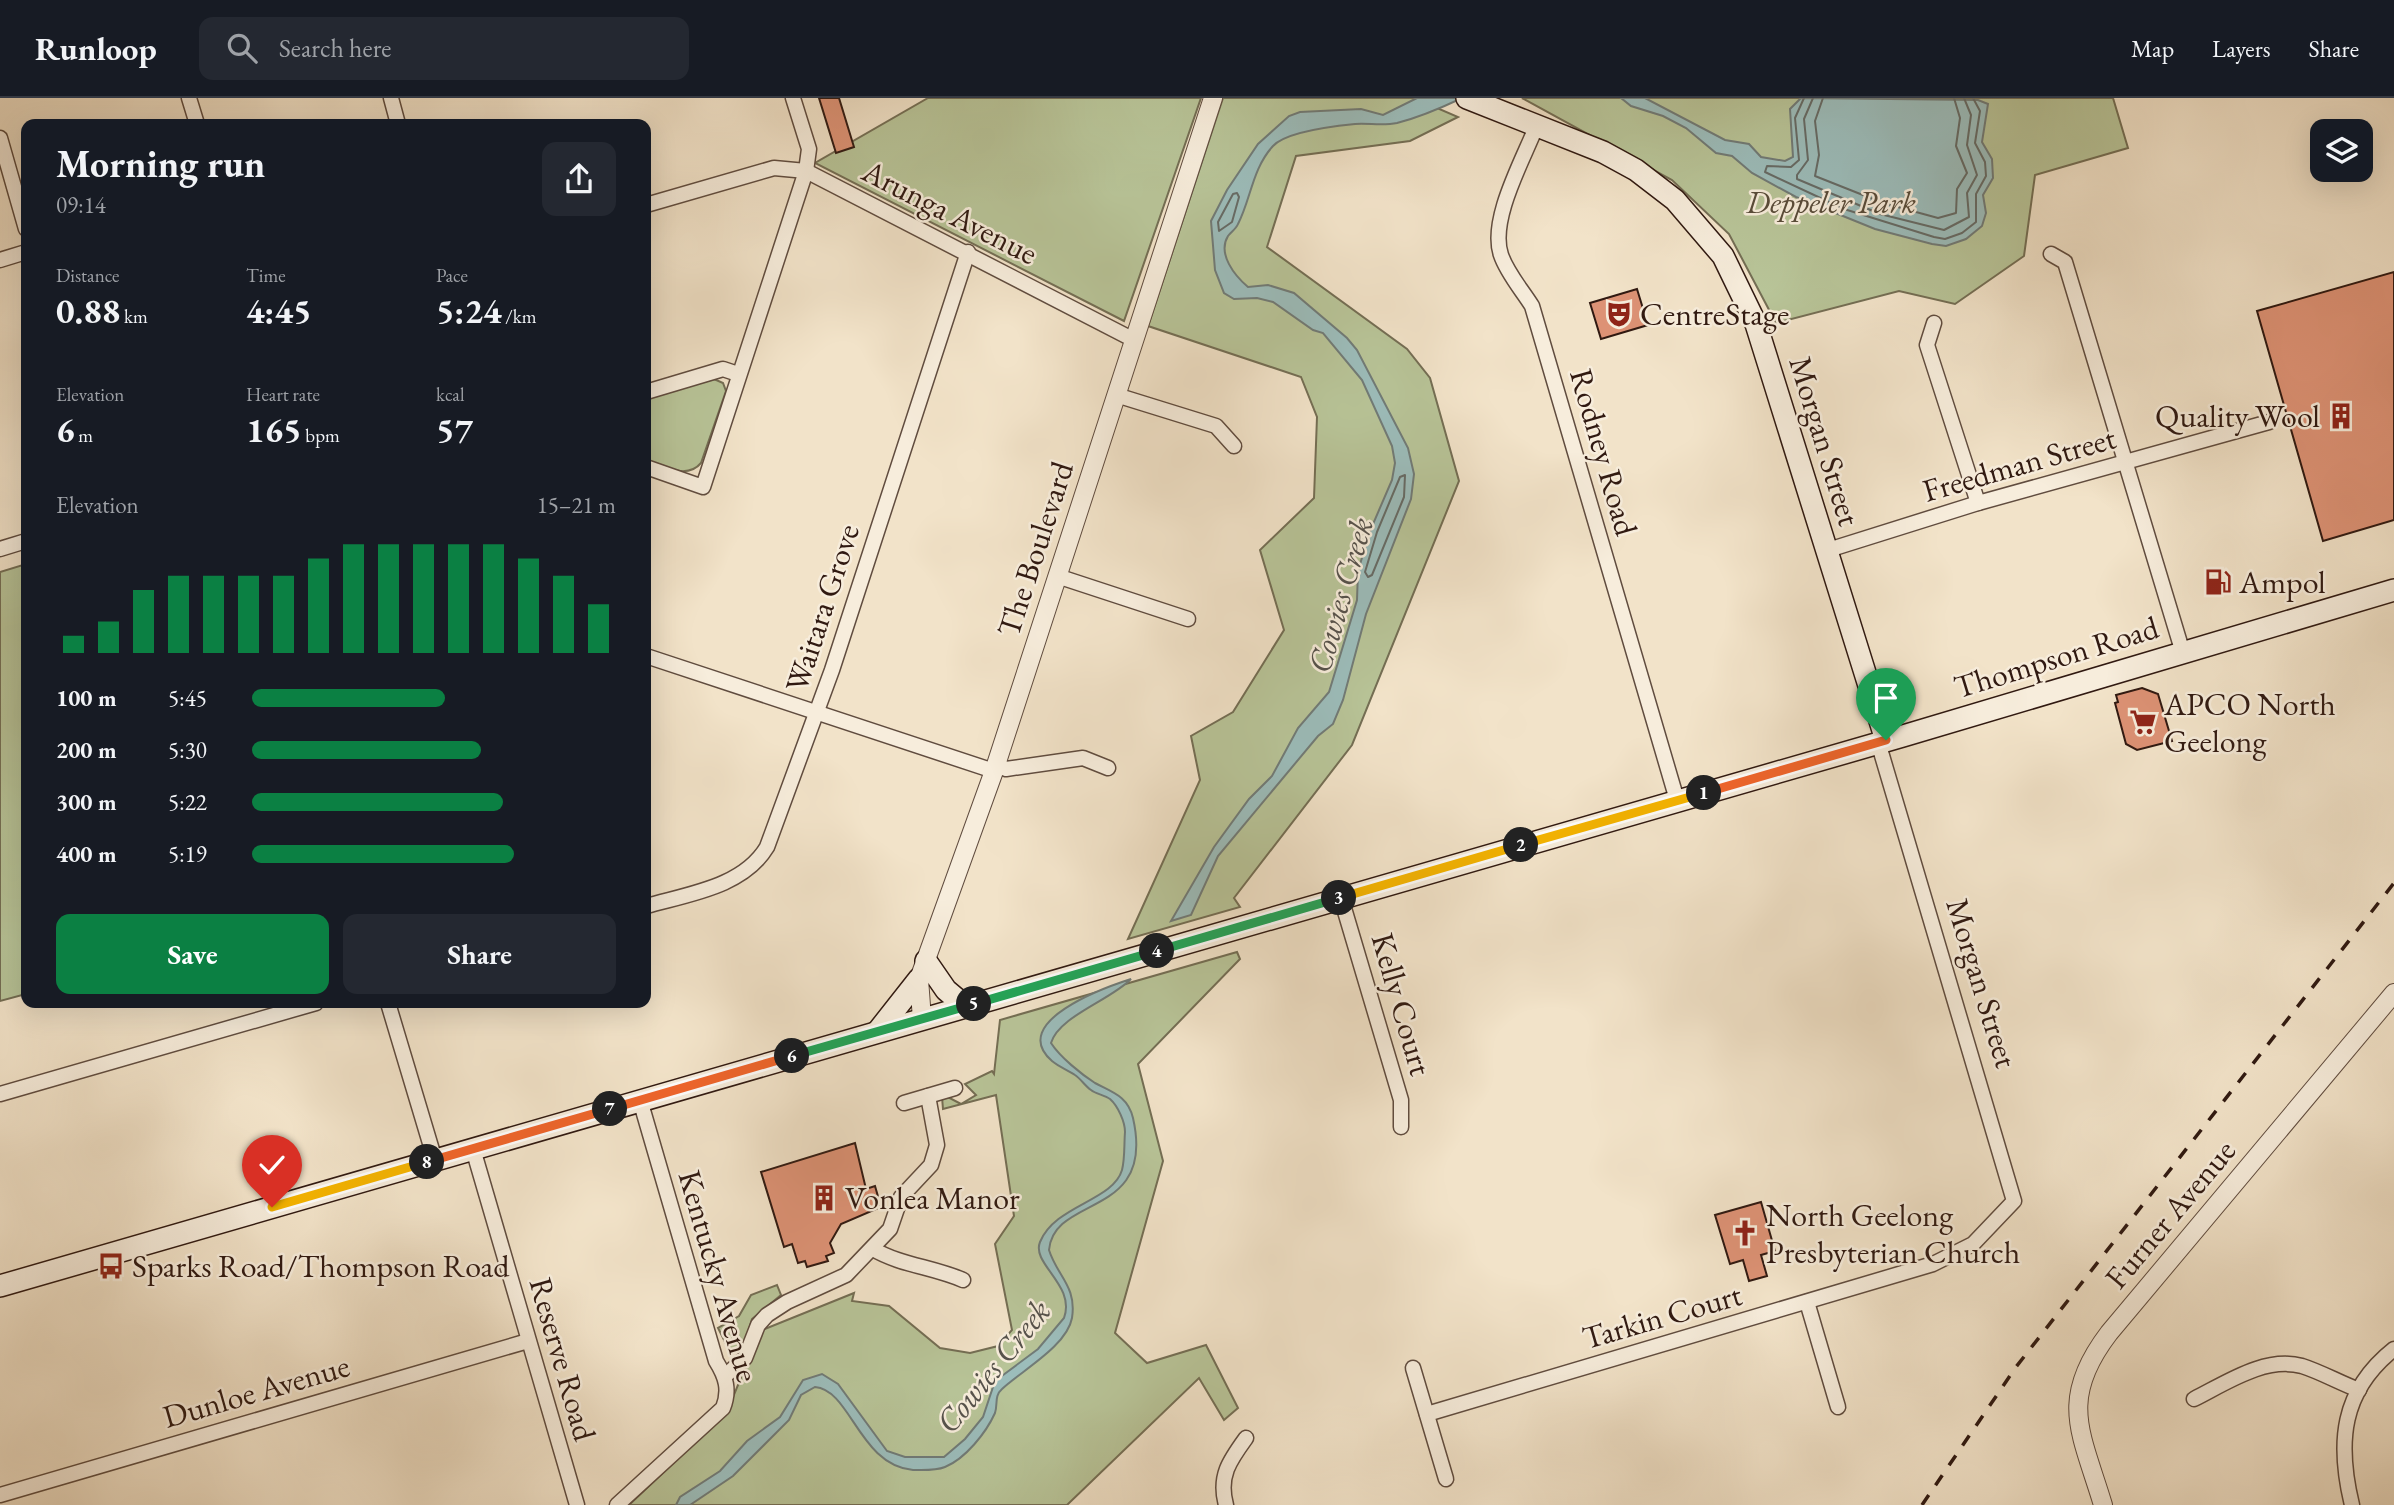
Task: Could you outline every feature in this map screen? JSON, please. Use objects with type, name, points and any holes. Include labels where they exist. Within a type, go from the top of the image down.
[{"type":"main road","name":"Morgan Street","points":[[1471,99],[1603,152],[1646,176],[1694,219],[1723,256],[1756,324],[1882,741]]},
{"type":"main road","name":"Thompson Road","points":[[0,1286],[2394,590]]},
{"type":"main road","points":[[878,1031],[922,970],[965,1006]]},
{"type":"street","points":[[190,98],[196,119]]},
{"type":"street","points":[[391,98],[397,119]]},
{"type":"street","points":[[651,469],[704,489],[738,374],[806,171],[809,149],[793,98]]},
{"type":"street","name":"The Boulevard","points":[[922,1018],[922,970],[995,768],[1213,98]]},
{"type":"street","name":"Rodney Road","points":[[1536,127],[1503,210],[1497,234],[1501,256],[1532,306],[1677,800]]},
{"type":"street","points":[[0,138],[21,212]]},
{"type":"street","points":[[651,204],[774,168],[806,171]]},
{"type":"street","name":"Arunga Avenue","points":[[806,171],[968,252],[1134,340]]},
{"type":"street","name":"Waitara Grove","points":[[651,905],[723,883],[757,865],[767,848],[817,713],[968,252]]},
{"type":"street","points":[[0,260],[21,254]]},
{"type":"street","points":[[2051,254],[2064,262],[2183,653]]},
{"type":"street","points":[[1934,323],[1927,345],[1978,503]]},
{"type":"street","points":[[651,391],[723,369],[738,374]]},
{"type":"street","points":[[1116,395],[1216,426],[1234,446]]},
{"type":"street","name":"Freedman Street","points":[[1825,551],[1978,503],[2126,464],[2269,422]]},
{"type":"street","points":[[0,549],[21,543]]},
{"type":"street","points":[[1057,576],[1188,619]]},
{"type":"street","points":[[651,658],[995,768],[1006,769],[1083,758],[1108,768]]},
{"type":"street","name":"Morgan Street","points":[[1882,741],[2014,1201]]},
{"type":"street","name":"Kelly Court","points":[[1341,898],[1401,1100],[1401,1126]]},
{"type":"street","name":"Furner Avenue","points":[[2103,1505],[2077,1413],[2078,1389],[2087,1366],[2109,1333],[2394,993]]},
{"type":"street","points":[[0,1094],[299,1008]]},
{"type":"street","points":[[389,1008],[435,1160]]},
{"type":"street","points":[[904,1103],[955,1088]]},
{"type":"street","points":[[725,1376],[745,1358],[758,1325],[767,1315],[788,1302],[839,1279],[873,1249],[890,1229],[901,1197],[931,1165],[937,1145],[928,1096]]},
{"type":"street","name":"Kentucky Avenue","points":[[617,1505],[723,1408],[728,1396],[725,1376],[716,1360],[640,1100]]},
{"type":"street","name":"Reserve Road","points":[[473,1149],[577,1505]]},
{"type":"street","name":"Tarkin Court","points":[[1427,1414],[1807,1302],[1959,1254],[1998,1221],[2014,1201]]},
{"type":"street","points":[[873,1249],[889,1258],[937,1269],[963,1280]]},
{"type":"street","points":[[1807,1302],[1838,1408]]},
{"type":"street","name":"Dunloe Avenue","points":[[0,1495],[528,1340]]},
{"type":"street","points":[[2352,1505],[2344,1453],[2344,1427],[2358,1390],[2368,1374],[2394,1349]]},
{"type":"street","points":[[2194,1399],[2256,1369],[2277,1364],[2302,1366],[2358,1390]]},
{"type":"street","points":[[1413,1368],[1446,1479]]},
{"type":"street","points":[[1226,1505],[1222,1491],[1223,1475],[1246,1438]]},
{"type":"green space","points":[[928,98],[1201,98],[1124,321],[815,163]]},
{"type":"green space","points":[[1223,98],[1414,98],[1458,117],[1410,141],[1296,156],[1267,247],[1407,349],[1430,378],[1459,481],[1352,745],[1234,898],[1240,907],[1128,939],[1200,780],[1191,736],[1233,712],[1284,630],[1260,550],[1314,498],[1317,417],[1301,377],[1148,326]]},
{"type":"green space","name":"Deppeler Park","points":[[1522,98],[2113,98],[2128,148],[2035,175],[2024,256],[1955,304],[1899,291],[1776,323],[1729,234],[1672,180]]},
{"type":"green space","points":[[714,379],[723,383],[726,391],[701,463],[695,468],[682,471],[651,463],[651,397]]},
{"type":"green space","points":[[21,566],[21,995],[0,1001],[0,572]]},
{"type":"green space","points":[[1237,952],[1240,959],[1138,1064],[1163,1161],[1115,1333],[1147,1363],[1206,1345],[1238,1408],[1224,1420],[1199,1378],[1067,1505],[629,1505],[727,1412],[760,1331],[854,1293],[852,1301],[889,1306],[940,1348],[970,1353],[998,1346],[1012,1330],[995,1244],[1014,1216],[996,1095],[943,1109],[942,1097],[946,1096],[961,1104],[976,1095],[965,1084],[992,1071],[994,1074],[1000,1020]]},
{"type":"green space","points":[[777,1285],[781,1295],[752,1319],[746,1339],[736,1351],[728,1348],[718,1328],[739,1316],[751,1295]]},
{"type":"water","name":"Cowies Creek","points":[[1417,98],[1462,98],[1397,123],[1336,126],[1299,133],[1279,141],[1260,164],[1237,226],[1225,243],[1229,264],[1248,287],[1268,285],[1294,293],[1347,338],[1357,350],[1408,448],[1414,474],[1411,499],[1366,614],[1343,700],[1333,724],[1318,736],[1218,856],[1191,915],[1171,921],[1214,847],[1249,799],[1272,776],[1298,728],[1329,692],[1357,600],[1358,571],[1370,531],[1392,480],[1395,463],[1392,446],[1362,380],[1323,333],[1313,330],[1273,302],[1257,298],[1234,299],[1224,293],[1215,270],[1211,221],[1227,190],[1258,144],[1289,116],[1300,112],[1361,109],[1383,115]]},
{"type":"water","points":[[1621,98],[1645,98],[1725,140],[1749,144],[1761,157],[1785,161],[1793,157],[1790,109],[1801,98],[1978,100],[1988,104],[1982,142],[1992,159],[1993,178],[1983,195],[1986,213],[1982,226],[1966,239],[1946,246],[1875,229],[1796,197],[1752,173],[1732,156],[1716,153],[1686,128],[1663,116],[1631,106]]},
{"type":"water","name":"Cowies Creek","points":[[1131,979],[1075,1016],[1056,1033],[1051,1043],[1077,1070],[1119,1096],[1131,1111],[1136,1150],[1130,1173],[1118,1189],[1067,1220],[1055,1232],[1049,1250],[1069,1289],[1073,1307],[1072,1318],[1062,1338],[1053,1348],[1000,1392],[995,1413],[974,1444],[960,1458],[941,1468],[913,1470],[895,1465],[880,1455],[868,1442],[838,1401],[827,1391],[815,1387],[801,1395],[789,1420],[733,1476],[690,1505],[676,1505],[680,1497],[720,1471],[747,1441],[780,1417],[803,1380],[822,1374],[838,1384],[887,1451],[905,1457],[944,1457],[965,1439],[983,1417],[995,1381],[1038,1349],[1064,1318],[1064,1295],[1042,1259],[1040,1242],[1047,1230],[1058,1220],[1108,1189],[1117,1180],[1123,1166],[1125,1128],[1116,1106],[1110,1099],[1093,1091],[1075,1075],[1052,1061],[1041,1047],[1042,1033],[1051,1020],[1065,1008]]},
{"type":"building","points":[[819,98],[839,98],[854,147],[836,153]]},
{"type":"building","name":"Quality Wool","points":[[2394,272],[2394,520],[2323,541],[2257,311]]},
{"type":"building","name":"CentreStage","points":[[1637,289],[1648,325],[1601,339],[1590,303]]},
{"type":"building","name":"APCO North Geelong","points":[[2142,688],[2158,694],[2172,741],[2137,750],[2126,744],[2115,703],[2118,702],[2116,695]]},
{"type":"building","name":"Vonlea Manor","points":[[855,1143],[866,1189],[875,1186],[881,1207],[841,1224],[830,1243],[834,1253],[826,1256],[828,1261],[807,1267],[805,1261],[798,1263],[792,1244],[784,1247],[761,1172]]},
{"type":"building","name":"North Geelong Presbyterian Church","points":[[1761,1202],[1775,1251],[1761,1255],[1767,1276],[1749,1281],[1743,1260],[1730,1264],[1715,1215]]},
{"type":"railway","points":[[1922,1505],[2016,1367],[2394,883]]},
{"type":"place","name":"CentreStage","points":[[1619,314]]},
{"type":"place","name":"Quality Wool","points":[[2341,416]]},
{"type":"place","name":"Ampol","points":[[2218,582]]},
{"type":"place","name":"APCO North Geelong","points":[[2143,722]]},
{"type":"place","name":"Vonlea Manor","points":[[824,1198]]},
{"type":"place","name":"North Geelong Presbyterian Church","points":[[1745,1233]]},
{"type":"place","name":"Sparks Road/Thompson Road","points":[[111,1266]]},
{"type":"route","points":[[272,1207],[1886,740]]}]
